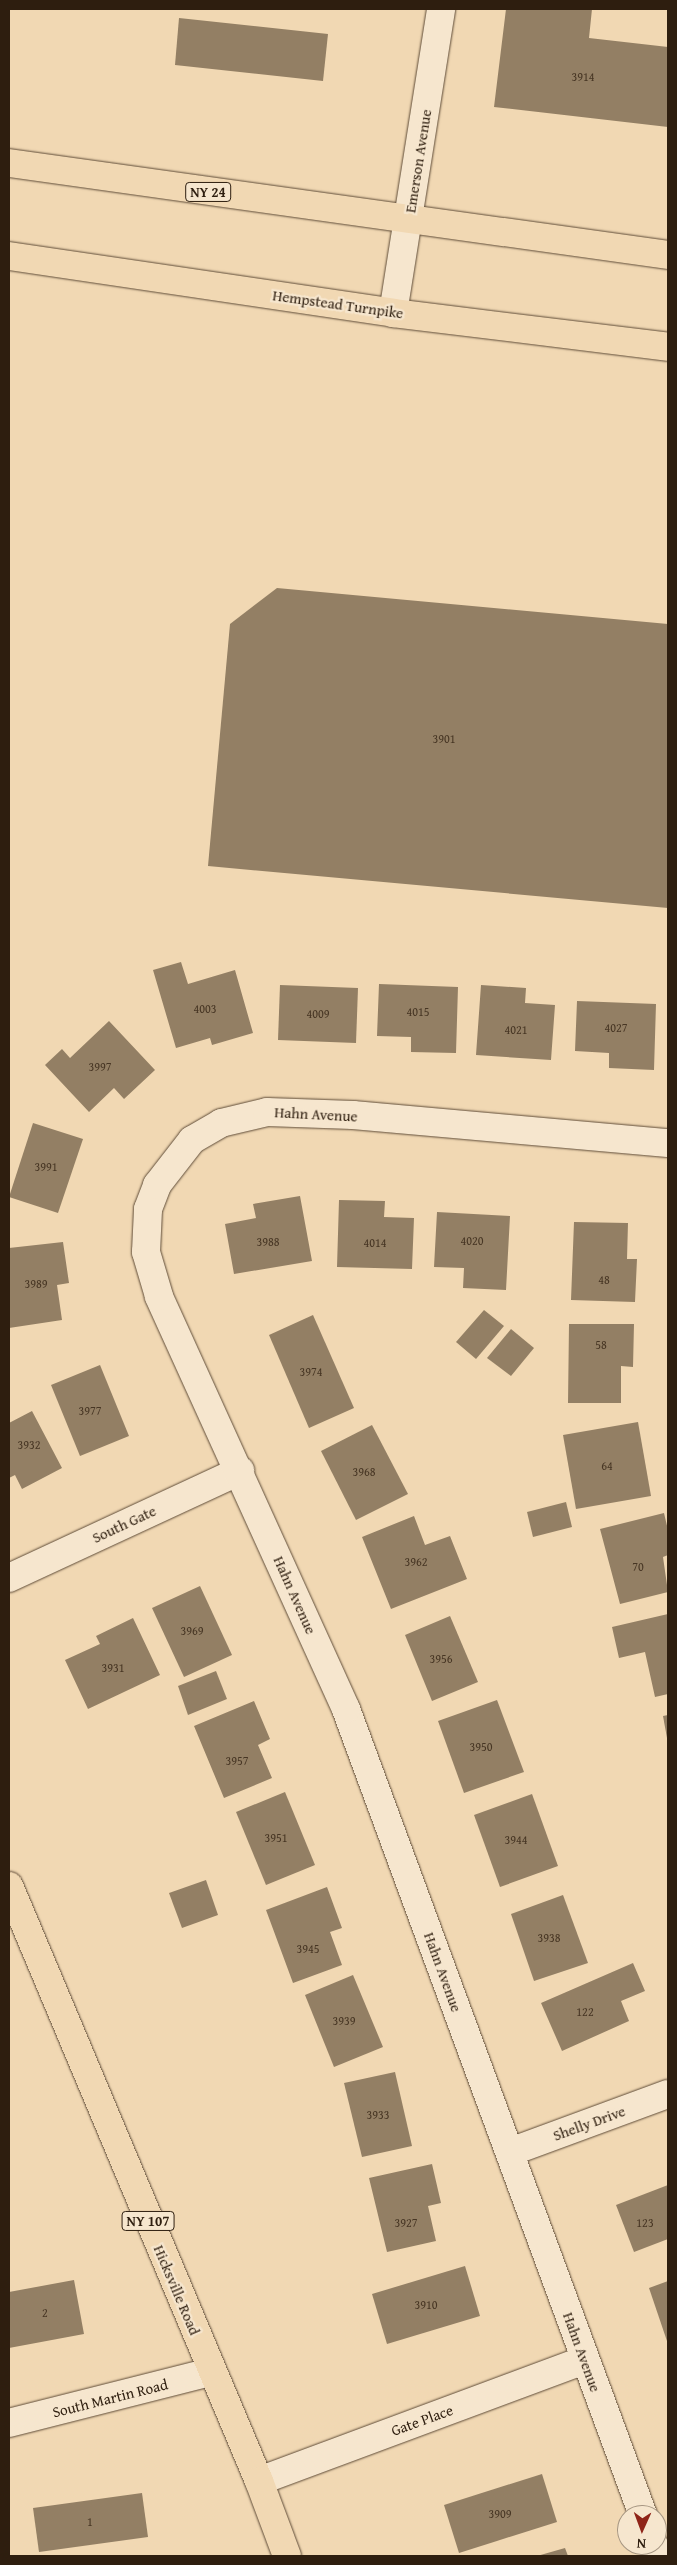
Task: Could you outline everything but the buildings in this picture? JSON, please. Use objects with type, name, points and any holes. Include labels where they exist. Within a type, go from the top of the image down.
[{"type":"main road","name":"NY 24","points":[[9,163],[668,255]]},
{"type":"main road","name":"Hempstead Turnpike","points":[[9,256],[393,313],[668,348]]},
{"type":"main road","name":"Hicksville Road","points":[[9,1886],[211,2372],[259,2480],[287,2556]]},
{"type":"street","name":"Emerson Avenue","points":[[393,313],[441,9]]},
{"type":"street","name":"Hahn Avenue","points":[[639,2505],[346,1709],[240,1471],[159,1296],[146,1252],[148,1209],[157,1185],[192,1140],[220,1123],[267,1112],[353,1115],[668,1143]]},
{"type":"street","name":"South Gate","points":[[9,1578],[240,1471]]},
{"type":"street","name":"Shelly Drive","points":[[510,2152],[668,2094]]},
{"type":"street","name":"Gate Place","points":[[259,2480],[585,2360]]},
{"type":"street","name":"South Martin Road","points":[[9,2423],[211,2372]]}]
